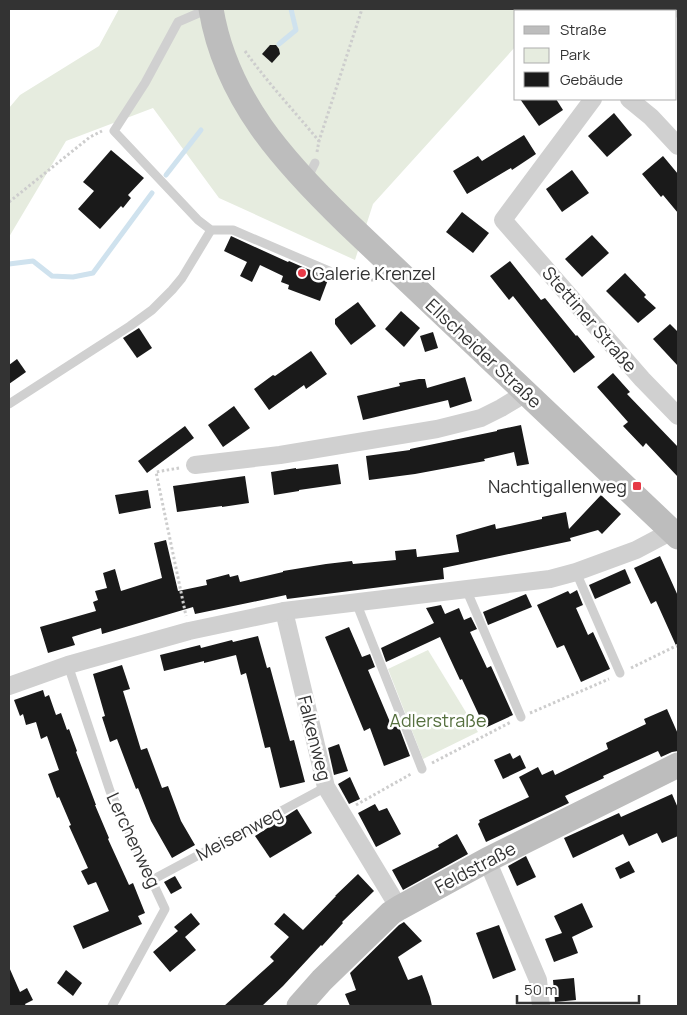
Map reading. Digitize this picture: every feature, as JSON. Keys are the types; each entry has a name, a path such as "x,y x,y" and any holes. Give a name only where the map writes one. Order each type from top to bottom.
{"street":[{"name":"Ellscheider Straße","path":"209,9 230,73 244,102 272,143 310,172 524,391 675,534"},
{"name":"Stettiner Straße","path":"592,100 503,220 642,379 678,416"},
{"path":"630,100 678,146"},
{"path":"195,466 280,455 437,429 481,418 516,399 524,391"},
{"path":"9,686 68,665 189,631 284,611 550,579 576,572 675,534"},
{"name":"Falkenweg","path":"284,611 326,786 399,908"},
{"name":"Feldstraße","path":"299,1006 322,980 391,913 487,860 678,765"},
{"path":"487,860 538,980 541,1006"}],"lane":[{"path":"209,9 178,22 145,84 114,131 198,220 211,230 233,230 329,271"},
{"path":"9,404 152,310 182,278 211,230"},
{"path":"576,572 620,673"},
{"path":"466,589 522,717"},
{"path":"356,602 422,769"},
{"name":"Lerchenweg","path":"68,665 110,792 165,909 112,1006"},
{"name":"Meisenweg","path":"152,880 326,786"}],"path":[{"path":"310,172 362,9"},
{"path":"242,46 282,100 319,142"},
{"path":"9,202 90,137 104,130 114,131"},
{"path":"329,271 342,273 356,271 368,280 382,280"},
{"path":"189,631 156,472 195,466"},
{"path":"342,813 522,717 600,684 678,646"}],"green space":[{"path":"119,9 547,9 514,10 514,48 373,204 355,260 219,198 153,108 66,141 9,237 9,108 20,95 99,46"},
{"name":"Adlerstraße","path":"428,650 478,732 423,759 388,669"}],"building":[{"path":"270,45 276,45 280,54 272,63 262,54"},
{"path":"521,100 557,100 563,110 539,126"},
{"path":"614,113 632,135 607,157 588,136"},
{"path":"524,135 536,154 512,170 511,168 467,194 453,171 478,156 482,161"},
{"path":"111,150 144,178 128,195 131,198 123,208 121,206 100,229 78,209 94,191 83,182"},
{"path":"663,156 678,174 678,213 663,195 661,197 642,174"},
{"path":"572,170 589,193 562,212 546,189"},
{"path":"462,212 489,233 473,253 446,232"},
{"path":"592,235 609,253 582,277 565,259"},
{"path":"231,236 288,262 329,277 320,301 288,289 289,285 281,282 283,276 260,265 252,282 240,276 247,262 224,251"},
{"path":"510,261 541,300 545,298 595,357 574,373 513,296 509,300 490,276"},
{"path":"625,273 646,295 644,297 656,308 638,323 606,291"},
{"path":"358,302 376,326 351,345 335,324 335,319"},
{"path":"401,311 420,328 404,347 385,329"},
{"path":"670,324 678,332 678,366 653,339"},
{"path":"139,328 152,348 137,358 123,338"},
{"path":"433,332 438,348 425,352 420,336"},
{"path":"311,351 327,374 306,389 304,385 269,410 254,389"},
{"path":"17,359 26,372 9,384 9,365"},
{"path":"613,373 630,392 627,394 678,447 678,477 646,443 643,447 623,426 628,422 597,387"},
{"path":"465,377 472,401 450,408 448,400 363,420 357,396 400,386 399,383 419,379 425,379 427,388"},
{"path":"234,406 250,428 223,447 208,425"},
{"path":"521,425 529,464 517,466 514,452 484,459 485,461 415,474 369,480 366,456 410,450"},
{"path":"185,426 194,438 147,473 138,461"},
{"path":"338,464 341,484 274,495 271,472"},
{"path":"245,476 249,503 177,512 173,486"},
{"path":"148,490 151,508 119,514 115,495"},
{"path":"601,495 621,514 602,534 598,530 570,538 571,541 443,568 444,579 287,599 286,595 195,614 193,607 102,634 101,628 72,637 75,645 48,653 40,627 96,611 93,602 98,600 95,591 107,588 103,573 115,569 121,591 162,578 154,543 166,540 178,591 207,585 206,580 229,574 230,577 238,575 240,582 283,571 326,564 352,561 353,564 396,560 395,551 416,549 417,557 459,552 456,535 495,524 496,529 566,512 569,529"},
{"path":"660,556 678,596 678,650 656,601 651,604 634,568"},
{"path":"625,569 631,583 595,599 589,585"},
{"path":"577,590 583,605 576,608 588,635 593,632 610,669 581,682 564,645 557,648 537,605 568,591 570,594"},
{"path":"526,594 532,607 488,625 483,612"},
{"path":"441,605 445,614 459,608 464,620 471,617 477,629 470,632 487,668 491,666 513,715 485,728 440,637 386,662 381,648 434,623 426,608"},
{"path":"349,627 362,657 370,654 375,667 368,670 390,722 396,719 410,756 384,766 370,728 364,731 325,637"},
{"path":"258,636 267,668 270,667 290,741 294,740 305,782 280,788 270,747 265,748 246,673 241,675 236,655 164,671 160,655 200,645 201,648"},
{"path":"122,665 130,689 123,691 141,750 147,748 162,788 168,786 181,821 195,845 172,858 151,821 138,788 136,789 117,739 110,742 102,717 105,716 93,674"},
{"path":"43,690 45,697 49,695 56,715 61,713 67,730 69,729 108,839 129,885 133,883 145,913 138,916 142,924 83,949 73,926 109,911 96,882 88,885 81,871 88,868 48,774 59,770 47,736 41,739 36,722 26,725 23,714 20,716 14,700"},
{"path":"667,709 678,734 678,751 661,757 658,751 603,776 604,778 565,796 569,803 486,842 478,824 479,820 529,797 519,777 538,767 542,775 553,770 555,775 608,749 606,743 646,724 644,719"},
{"path":"339,744 348,771 334,775 328,748"},
{"path":"510,753 513,759 520,755 526,768 503,779 494,760"},
{"path":"350,777 360,799 349,804 338,784"},
{"path":"672,794 678,808 678,836 662,843 657,833 629,846 623,834 573,858 564,838 619,813 621,817"},
{"path":"375,804 379,811 387,808 401,834 376,847 358,813"},
{"path":"297,809 312,833 270,858 255,836"},
{"path":"457,834 468,854 403,890 392,870 439,847 438,845"},
{"path":"526,856 536,877 517,886 508,866"},
{"path":"629,861 635,872 620,879 615,868"},
{"path":"358,874 374,891 342,922 322,946 283,986 262,1006 224,1006 274,961 270,957 289,937 274,924 284,913 303,930"},
{"path":"175,876 182,888 171,894 164,882"},
{"path":"582,903 593,927 572,937 578,953 554,962 545,939 562,933 554,916"},
{"path":"191,913 200,924 185,937 196,950 170,972 153,952 178,931 174,927"},
{"path":"404,922 422,941 398,957 408,980 422,975 432,1006 350,1006 345,994 356,990 350,973"},
{"path":"499,925 516,970 493,979 476,933"},
{"path":"9,967 20,992 27,988 33,1000 25,1004 26,1006 9,1006"},
{"path":"66,970 82,983 73,996 57,983"},
{"path":"574,978 576,1000 555,1002 553,980"}],"waterway":[{"path":"279,44 296,30 291,9"},
{"path":"166,175 201,130"},
{"path":"9,264 33,261 52,276 73,277 93,273 152,193"}],"place":[{"name":"Galerie Krenzel","path":"302,273"},
{"name":"Nachtigallenweg","path":"637,486"}]}
